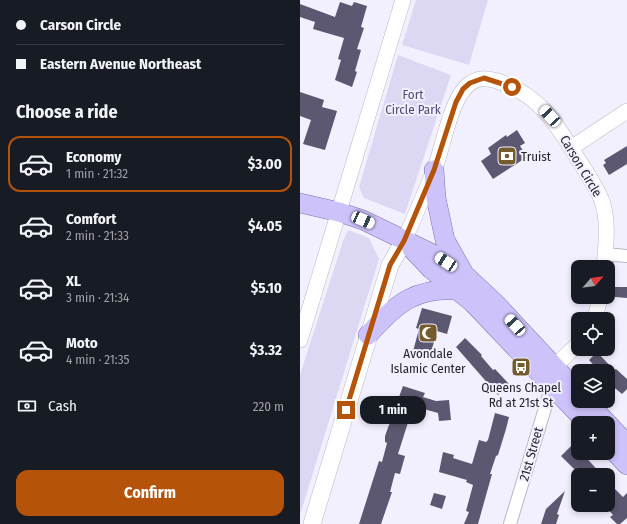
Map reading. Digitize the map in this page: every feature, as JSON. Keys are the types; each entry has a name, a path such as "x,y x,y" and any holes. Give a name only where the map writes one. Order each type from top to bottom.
{"main road":[{"path":"434,170 436,198 445,240 462,282"},
{"path":"300,203 339,212 369,222 436,256 462,282 496,304 553,376 582,416"},
{"path":"312,524 390,265 404,241"},
{"path":"368,335 390,310 425,291 440,289 462,282"},
{"path":"553,376 571,388"},
{"path":"592,408 600,416"},
{"path":"615,432 627,444"},
{"path":"615,452 627,465"}],"street":[{"path":"300,340 403,0"},
{"name":"Carson Circle","path":"404,241 434,170 456,102 463,89 470,83 484,78 523,91 537,102 550,116 571,148 602,201 607,227 604,260"},
{"path":"571,148 627,111"},
{"path":"609,260 627,256"},
{"path":"553,376 571,353"},
{"name":"21st Street","path":"510,524 553,376"}],"green space":[{"name":"Fort Circle Park","path":"416,0 488,0 469,65 402,45"},
{"name":"Fort Circle Park","path":"398,55 451,75 405,214 364,198 359,187"},
{"path":"348,230 369,238 379,259 300,515 300,375 343,241"}],"building":[{"path":"340,2 352,6 354,2 367,6 361,27 364,28 357,49 361,50 355,71 357,72 352,87 335,80 341,60 338,59 344,38 313,29 315,22 300,17 300,4 335,17"},
{"path":"300,92 324,100 322,107 337,111 325,150 303,144 311,120 300,116"},
{"name":"Truist","path":"517,130 525,143 520,146 527,157 493,179 481,161 491,154 488,148 506,135 507,137"},
{"path":"627,146 627,164 609,175 603,165 606,163 604,160"},
{"path":"615,287 627,287 627,298 615,297"},
{"name":"Avondale Islamic Center","path":"422,308 452,316 447,334 437,331 429,360 412,355 419,329 416,328"},
{"path":"465,338 482,355 481,356 493,370 495,369 509,384 498,395 456,347"},
{"path":"593,356 601,356 608,364 593,364 589,360"},
{"path":"616,369 627,379 627,389 622,394 615,388"},
{"path":"403,386 425,393 423,397 436,401 449,400 451,420 439,421 438,413 420,408 418,415 411,413 398,454 405,456 400,474 395,473 390,492 392,492 381,524 359,524 379,461 382,462 387,443 385,442 385,436"},
{"path":"495,413 509,417 506,429 490,474 492,474 478,524 464,524 469,512 466,511 473,485 466,482 467,480 439,472 443,452 454,455 453,458 472,464 479,440 486,442 488,440"},
{"path":"571,446 571,460 588,460 596,468 573,468 561,456"},
{"path":"615,489 623,497 627,493 627,518 620,524 617,524 610,517 613,515 610,512 615,512"},
{"path":"565,491 557,514 559,515 556,524 541,524 546,509"},
{"path":"434,493 446,496 442,509 430,505"}],"place":[{"name":"Truist","path":"507,156"},
{"name":"Avondale Islamic Center","path":"428,333"},
{"name":"Queens Chapel Rd at 21st St","path":"521,367"}],"route":[{"path":"346,410 390,265 404,241 434,170 456,102 463,89 470,83 484,78 512,87"}]}
